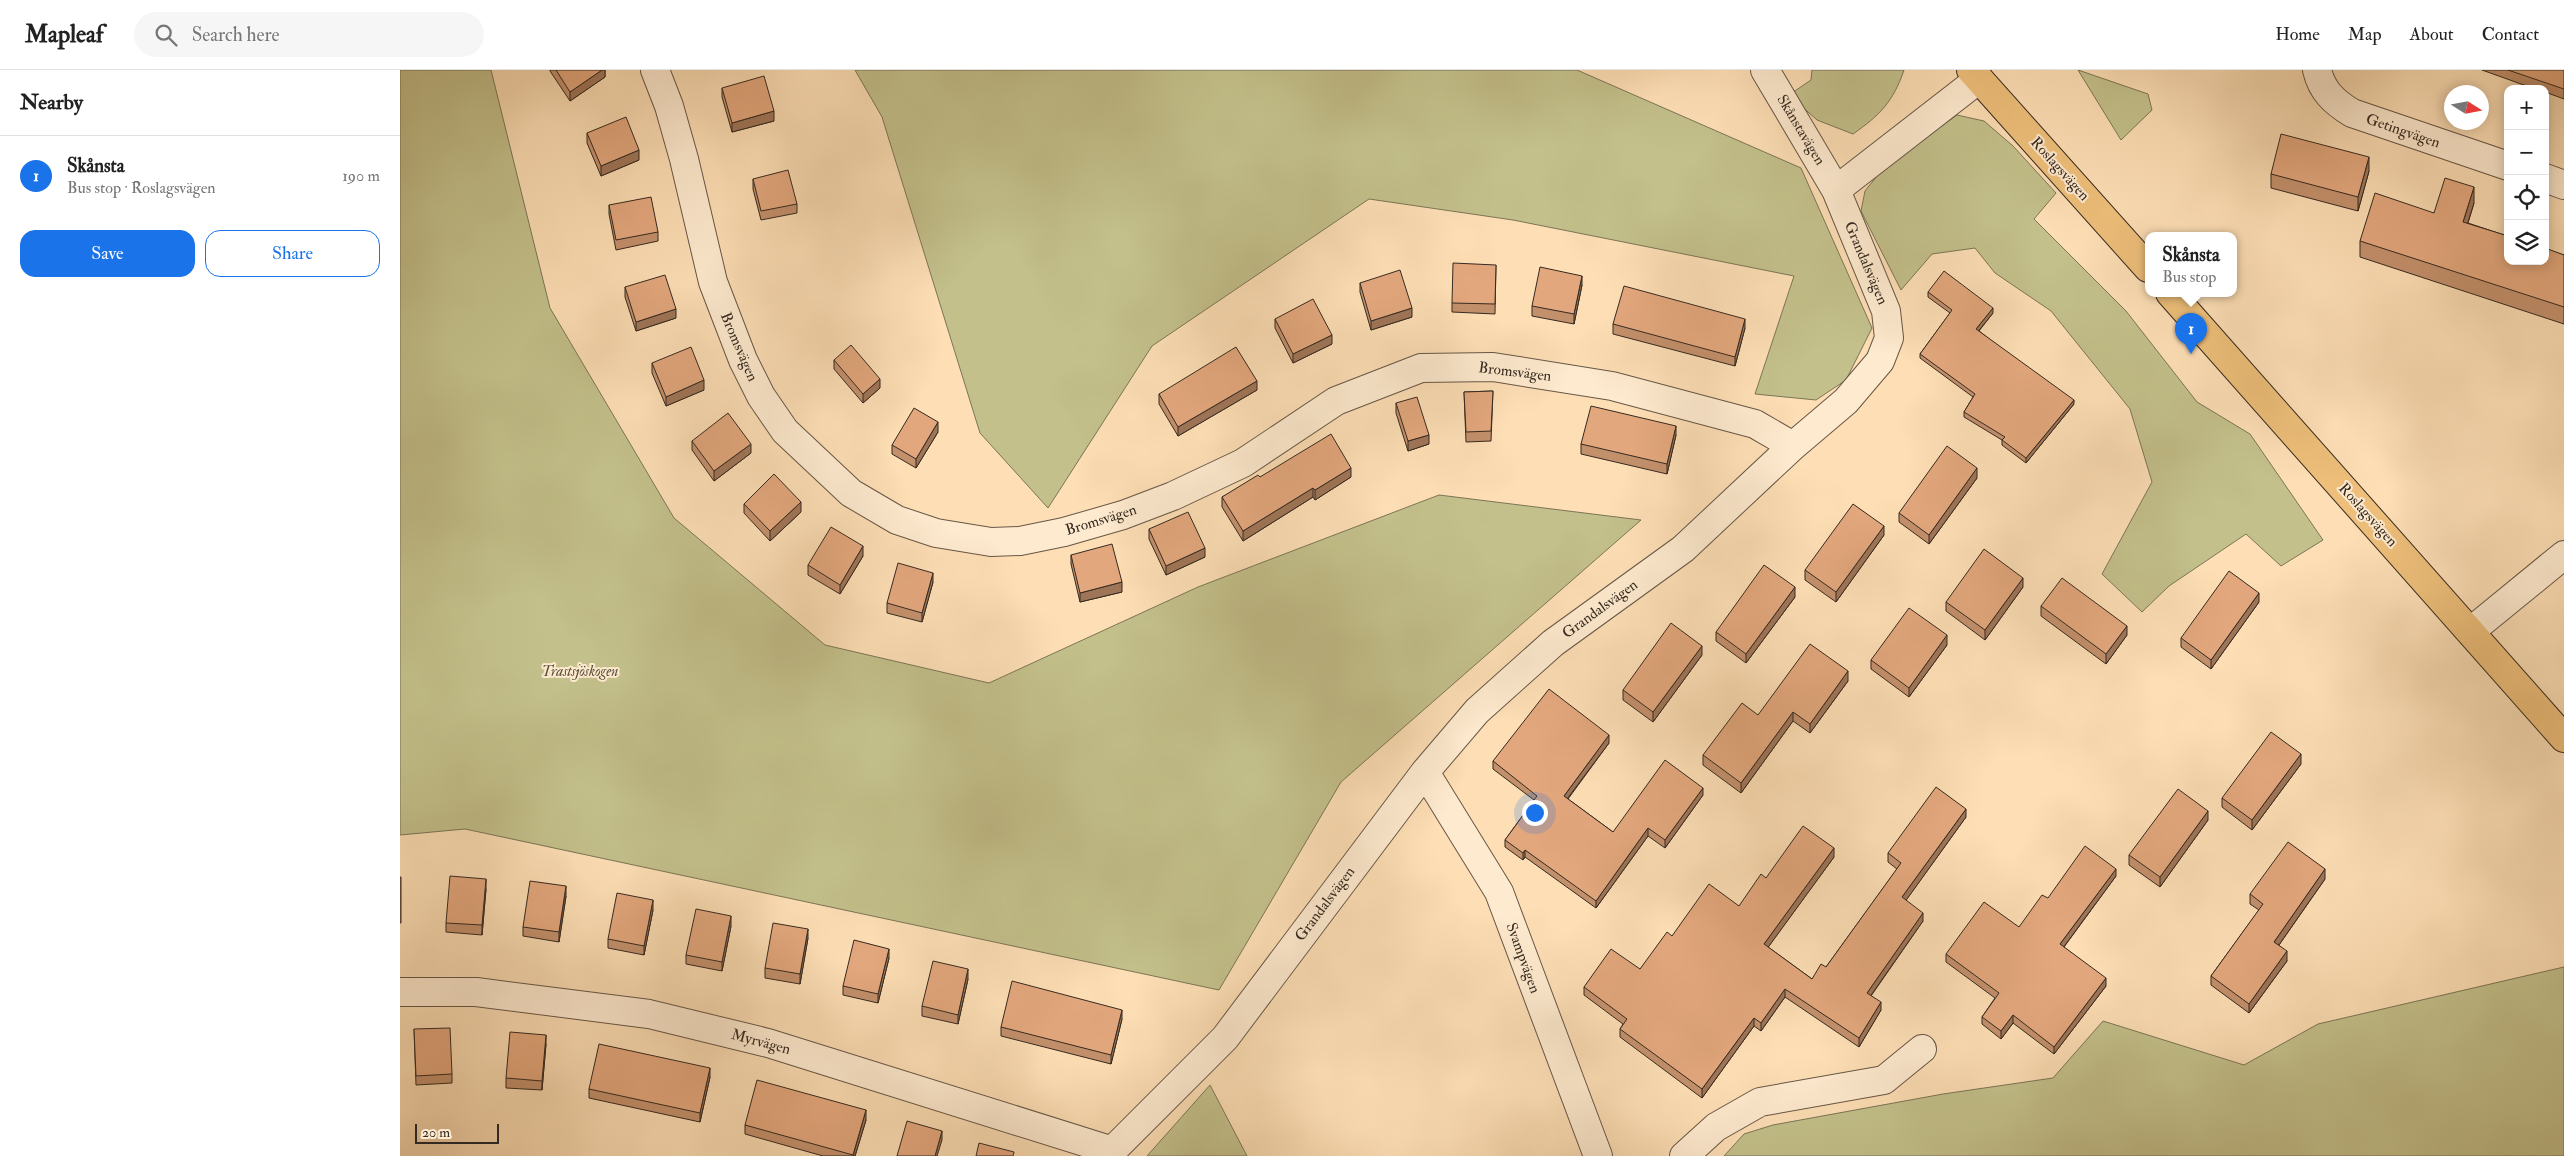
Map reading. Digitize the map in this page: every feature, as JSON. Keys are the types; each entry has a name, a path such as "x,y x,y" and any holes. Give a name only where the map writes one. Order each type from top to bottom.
{"main road":[{"name":"Roslagsvägen","path":"1975,75 2145,265"},
{"name":"Roslagsvägen","path":"2174,297 2564,738"}],"street":[{"name":"Bromsvägen","path":"655,70 669,106 684,159 713,282 742,360 761,396 784,432 851,493 897,520 963,539 991,542 1020,541 1064,532 1123,515 1173,496 1242,463 1336,401 1421,368 1493,367 1612,386 1755,424 1793,446"},
{"name":"Skånstavägen","path":"1765,70 1836,190"},
{"name":"Getingvägen","path":"2318,70 2325,90 2338,104 2352,113 2504,165"},
{"path":"1836,190 1975,75"},
{"path":"2549,179 2564,185"},
{"name":"Grandalsvägen","path":"1109,1153 1225,1038 1425,772 1477,711 1553,643 1683,549 1793,446 1846,401 1880,361 1889,338 1886,311 1836,190"},
{"path":"2471,631 2564,555"},
{"name":"Svampvägen","path":"1425,772 1499,892 1598,1156"},
{"name":"Myrvägen","path":"400,992 476,992 648,1014 768,1043 1109,1153"},
{"path":"1684,1156 1716,1126 1760,1102 1884,1080 1922,1049"}],"green space":[{"name":"Trastsjöskogen","path":"400,70 491,70 550,308 674,518 825,645 989,683 1198,587 1439,495 1641,520 1341,782 1219,990 465,829 400,835"},
{"path":"855,70 1577,70 1801,168 1872,328 1846,380 1816,400 1755,394 1794,276 1513,220 1369,199 1152,346 1048,508 980,433 882,117"},
{"path":"1812,70 1904,70 1895,91 1885,107 1853,134 1817,120 1789,95 1811,80"},
{"path":"2078,70 2148,94 2152,110 2121,140"},
{"path":"1957,115 1984,121 2013,146 2056,193 2034,219 2126,311 2197,402 2250,434 2323,540 2281,566 2246,534 2169,586 2142,612 2102,574 2152,482 2130,409 2051,311 1995,273 1975,248 1932,254 1901,290 1861,211 1865,191 1884,167"},
{"path":"2564,967 2564,1156 1724,1156 1744,1134 1773,1125 1943,1094 2053,1078 2103,1021 2244,1065 2318,1024"},
{"path":"1210,1085 1247,1156 1147,1156"}],"building":[{"path":"556,70 602,70 570,92"},
{"path":"2508,70 2564,70 2564,89"},
{"path":"764,76 774,111 732,123 722,88"},
{"path":"626,117 639,150 601,166 587,133"},
{"path":"2281,134 2369,157 2358,197 2271,174"},
{"path":"788,170 797,204 761,211 753,179"},
{"path":"2445,178 2474,187 2463,222 2504,235 2504,265 2549,265 2549,249 2564,255 2564,307 2360,241 2375,193 2434,213"},
{"path":"651,197 658,232 616,240 609,205"},
{"path":"1453,263 1496,265 1495,304 1452,303"},
{"path":"1540,267 1582,276 1574,314 1532,306"},
{"path":"1400,270 1412,308 1371,321 1360,283"},
{"path":"1944,271 1993,308 1976,329 2074,400 2026,458 2002,440 2005,437 1964,412 1975,394 1920,354 1952,310 1928,292"},
{"path":"665,275 676,309 636,322 625,287"},
{"path":"1624,286 1745,319 1735,357 1613,324"},
{"path":"1313,299 1332,335 1293,354 1275,319"},
{"path":"851,345 880,379 863,394 834,360"},
{"path":"691,347 704,380 666,397 652,363"},
{"path":"1236,347 1257,381 1178,427 1159,394"},
{"path":"1493,391 1491,431 1466,432 1464,392"},
{"path":"1417,397 1429,435 1408,441 1396,403"},
{"path":"1591,406 1676,426 1667,464 1581,444"},
{"path":"914,408 938,422 916,459 892,445"},
{"path":"728,413 751,444 714,471 692,441"},
{"path":"1331,434 1351,468 1315,490 1313,488 1243,531 1222,497 1258,475 1260,477"},
{"path":"1947,446 1977,468 1929,535 1899,513"},
{"path":"774,474 801,502 770,531 744,504"},
{"path":"1853,504 1884,526 1836,592 1805,570"},
{"path":"1188,512 1205,548 1166,566 1149,529"},
{"path":"831,527 863,546 840,585 808,565"},
{"path":"1112,544 1122,582 1080,593 1071,555"},
{"path":"1984,549 2023,578 1985,630 1946,602"},
{"path":"898,563 933,573 922,613 887,603"},
{"path":"1764,565 1795,587 1746,654 1716,632"},
{"path":"2229,571 2259,593 2211,660 2181,638"},
{"path":"2062,578 2127,626 2106,654 2041,606"},
{"path":"1909,608 1947,635 1909,688 1871,660"},
{"path":"1671,623 1702,646 1653,712 1623,690"},
{"path":"1810,644 1848,671 1810,724 1793,712 1741,783 1703,755 1742,703 1758,715"},
{"path":"1549,689 1609,735 1564,796 1613,832 1665,760 1703,788 1665,840 1648,828 1596,901 1525,850 1523,853 1505,840 1537,796 1493,761"},
{"path":"2271,732 2301,754 2252,820 2222,798"},
{"path":"1936,787 1966,809 1902,897 1923,913 1867,993 1881,1002 1859,1038 1785,989 1761,1023 1754,1018 1702,1089 1620,1029 1627,1019 1584,987 1611,949 1640,969 1667,932 1672,936 1709,884 1739,906 1761,874 1766,878 1803,826 1834,848 1764,944 1812,979 1821,964 1826,967 1901,863 1888,853"},
{"path":"2178,789 2208,811 2160,877 2129,855"},
{"path":"2288,842 2325,869 2274,942 2287,951 2249,1004 2211,976 2263,904 2250,894"},
{"path":"2085,846 2116,869 2060,944 2106,978 2054,1047 2013,1015 2001,1031 1982,1017 1999,993 1946,954 1984,902 2019,927 2042,895 2048,898"},
{"path":"450,876 486,879 482,925 446,923"},
{"path":"401,877 401,923 400,923"},
{"path":"530,881 566,886 559,932 523,927"},
{"path":"617,893 653,900 644,946 608,939"},
{"path":"696,909 731,916 722,962 686,955"},
{"path":"773,923 808,929 800,974 765,968"},
{"path":"854,940 889,949 878,994 843,986"},
{"path":"933,961 968,969 958,1015 922,1006"},
{"path":"1012,981 1122,1010 1111,1055 1001,1027"},
{"path":"450,1028 452,1074 416,1076 414,1029"},
{"path":"510,1032 546,1035 542,1081 506,1078"},
{"path":"599,1044 710,1068 700,1113 589,1089"},
{"path":"757,1080 866,1110 853,1155 745,1125"},
{"path":"907,1121 942,1131 935,1156 897,1156"},
{"path":"979,1143 1014,1152 1013,1156 976,1156"}],"place":[{"name":"Skånsta","path":"2191,354"}]}
